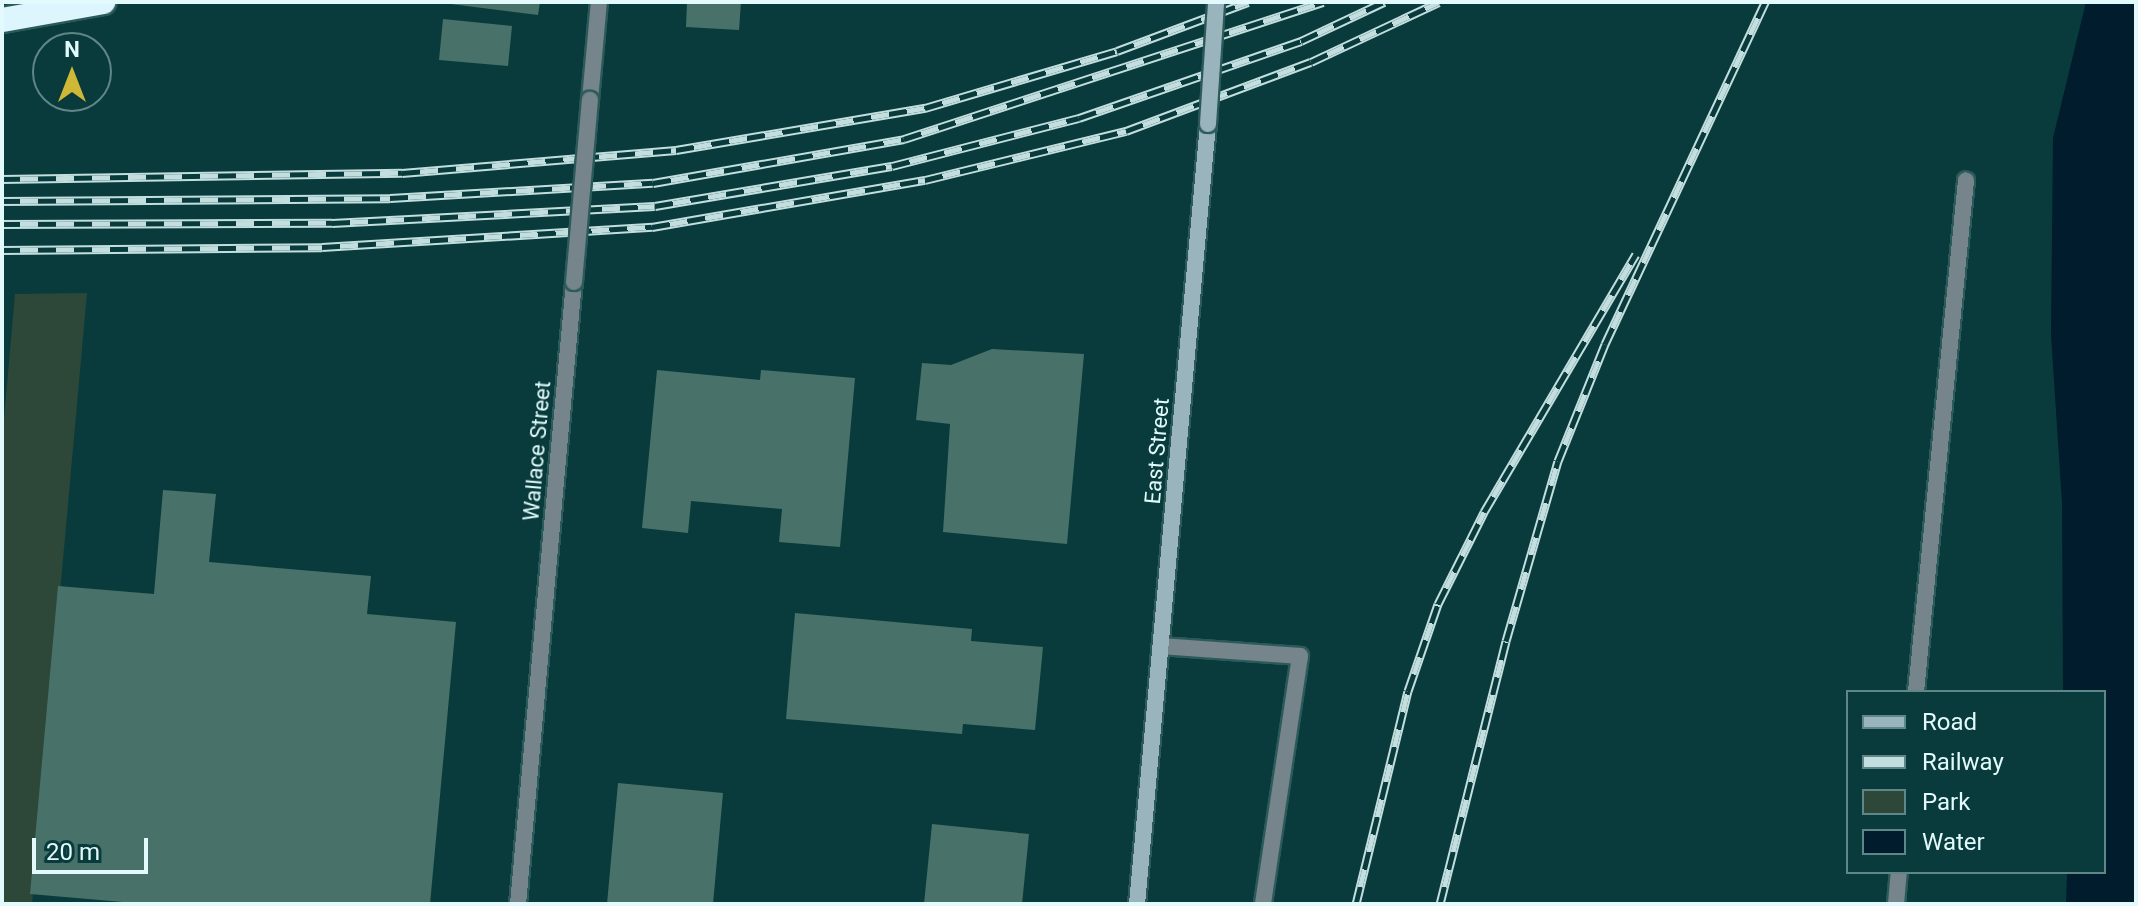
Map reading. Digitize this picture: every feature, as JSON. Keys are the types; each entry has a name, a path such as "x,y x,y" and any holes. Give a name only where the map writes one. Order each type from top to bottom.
{"highway":[{"path":"2,20 103,2"}],"main road":[{"name":"East Street","path":"1137,904 1208,124 1216,2"}],"street":[{"name":"Wallace Street","path":"518,904 599,2"},
{"path":"1916,690 1966,180"},
{"path":"1161,646 1300,656 1263,904"},
{"path":"1896,904 1899,874"}],"green space":[{"path":"87,293 32,904 2,904 2,441 15,294"}],"water":[{"path":"2086,2 2136,2 2136,904 2066,904 2067,874 2106,874 2106,690 2063,690 2062,503 2051,335 2053,138"}],"building":[{"path":"435,2 540,2 538,15"},
{"path":"687,2 741,2 739,30 686,27"},
{"path":"443,19 512,26 508,66 439,60"},
{"path":"992,349 1084,354 1067,544 943,532 950,424 916,420 922,363 951,365"},
{"path":"657,370 760,380 761,370 855,378 840,547 779,542 782,509 691,501 688,533 642,528"},
{"path":"163,490 216,494 209,562 371,576 367,614 456,622 430,904 146,904 30,894 58,586 154,594"},
{"path":"795,613 972,629 971,641 1043,647 1035,730 963,724 962,734 786,719"},
{"path":"618,783 723,793 713,904 607,904"},
{"path":"932,824 1029,834 1022,904 924,904"}],"railway":[{"path":"2,179 402,173 676,150 925,108 1117,51 1248,2"},
{"path":"2,201 390,198 653,183 904,139 1323,2"},
{"path":"2,224 332,223 655,206 892,166 1079,118 1301,41 1384,2"},
{"path":"2,250 322,247 652,227 925,180 1126,131 1311,62 1439,2"},
{"path":"1440,904 1506,641 1558,461 1605,344 1765,2"},
{"path":"1356,904 1408,691 1438,604 1484,512 1636,254"}]}
